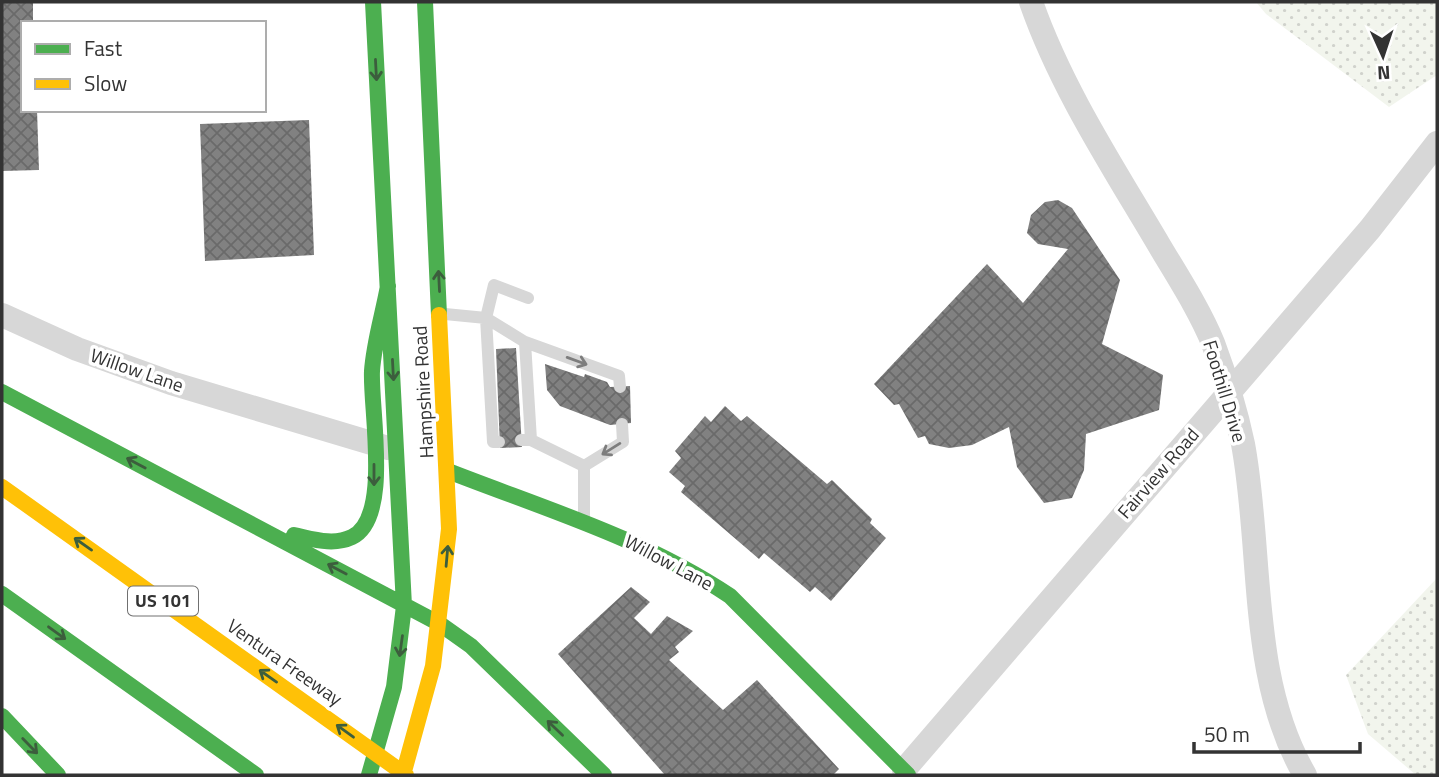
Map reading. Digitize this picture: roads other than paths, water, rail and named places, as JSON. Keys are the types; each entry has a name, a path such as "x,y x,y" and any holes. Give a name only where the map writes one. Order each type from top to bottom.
{"main road":[{"name":"Hampshire Road","path":"369,775 394,687 404,606 386,448 388,286 373,2"},
{"path":"409,2 413,84 434,165"},
{"name":"Hampshire Road","path":"404,775 433,666 449,529 425,2"},
{"path":"385,230 400,252"},
{"path":"263,530 293,535 321,545 341,544 359,536 372,512 386,448 372,375 388,286"},
{"path":"2,392 440,624 471,646 604,775"},
{"path":"429,450 434,460 448,471"},
{"name":"Willow Lane","path":"448,471 648,546 700,574 730,596 906,773"},
{"name":"Ventura Freeway","path":"2,487 404,775"},
{"path":"2,594 257,775"},
{"path":"2,716 58,775"}],"street":[{"name":"Foothill Drive","path":"1031,2 1089,127 1188,294 1212,342 1243,445 1261,621 1276,698 1293,755 1305,775"},
{"name":"Fairview Road","path":"906,773 1228,391 1370,229 1437,143"},
{"name":"Willow Lane","path":"2,315 77,349 172,383 386,448"}],"lane":[{"path":"499,442 494,442 493,373 486,318 494,285 528,298"},
{"path":"441,313 486,318 525,342 620,376 620,387"},
{"path":"525,342 522,372 526,440 584,466"},
{"path":"584,466 623,442 622,424"},
{"path":"584,466 584,521"}]}
